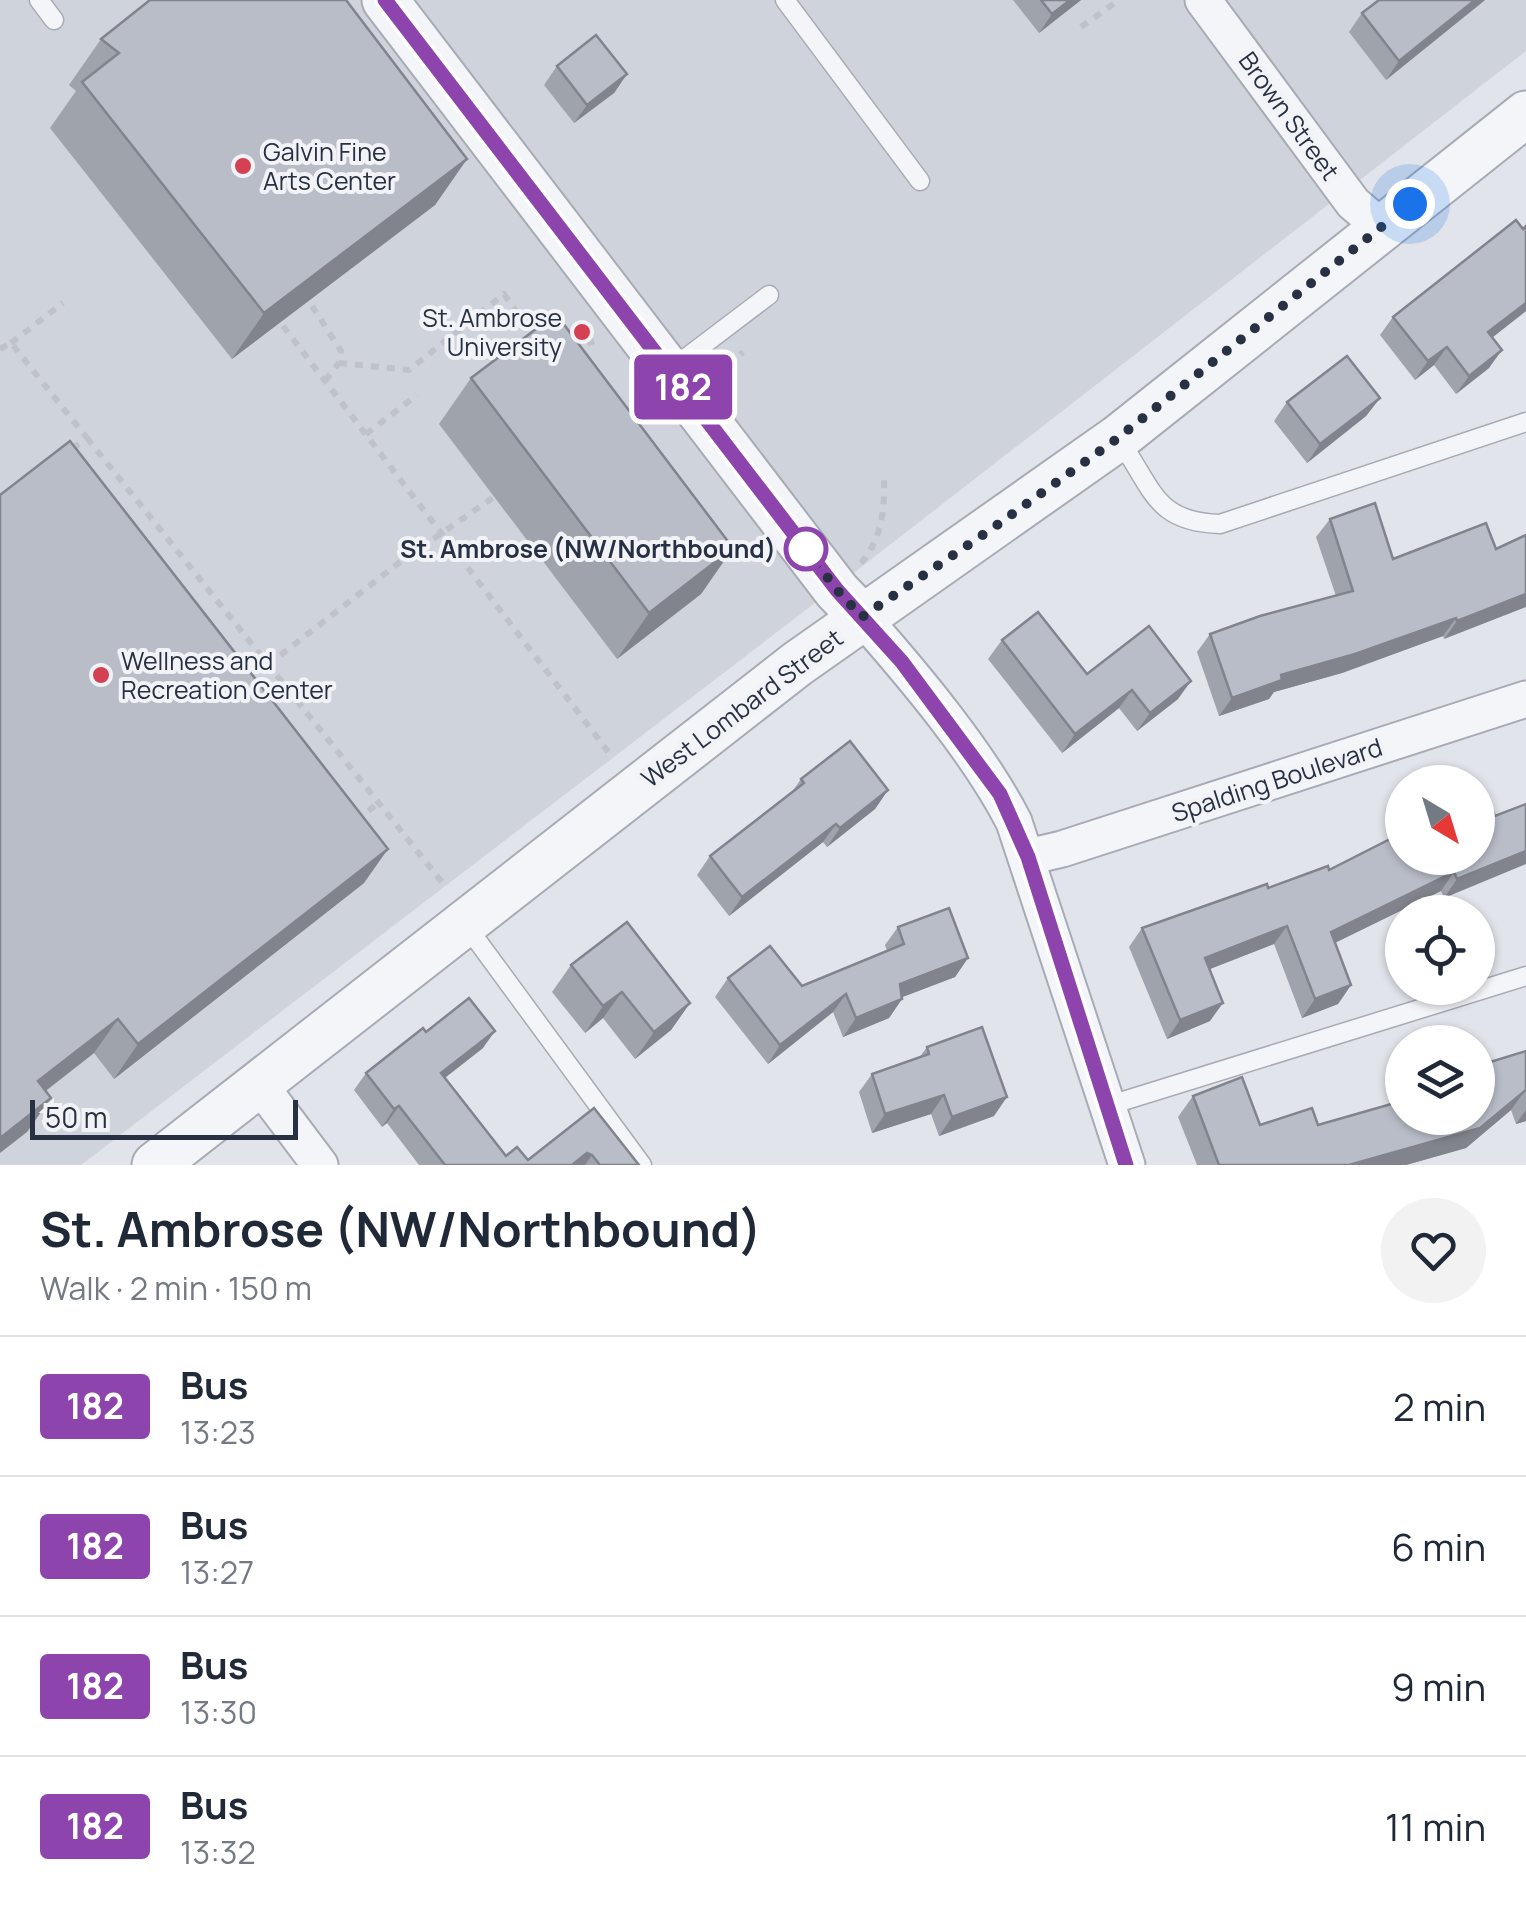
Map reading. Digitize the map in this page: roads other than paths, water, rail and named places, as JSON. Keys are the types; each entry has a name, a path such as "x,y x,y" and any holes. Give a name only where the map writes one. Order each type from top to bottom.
{"street":[{"path":"385,0 689,376 837,590 902,662 1000,794 1028,857 1126,1165"},
{"name":"Brown Street","path":"1204,0 1352,202 1381,227"},
{"name":"West Lombard Street","path":"155,1165 259,1084 454,905 1118,438 1526,114"},
{"name":"Spalding Boulevard","path":"1028,857 1526,699"},
{"path":"259,1084 320,1165"}],"lane":[{"path":"38,0 54,20"},
{"path":"785,0 920,181"},
{"path":"689,376 769,295"},
{"path":"1118,438 1168,513 1196,524 1220,524 1526,422"},
{"path":"454,905 642,1165"},
{"path":"1107,1106 1526,976"}],"place":[{"name":"Galvin Fine Arts Center","path":"243,166"},
{"name":"St. Ambrose University","path":"582,332"},
{"name":"St. Ambrose (NW/Northbound)","path":"806,549"},
{"name":"Wellness and Recreation Center","path":"101,675"}]}
